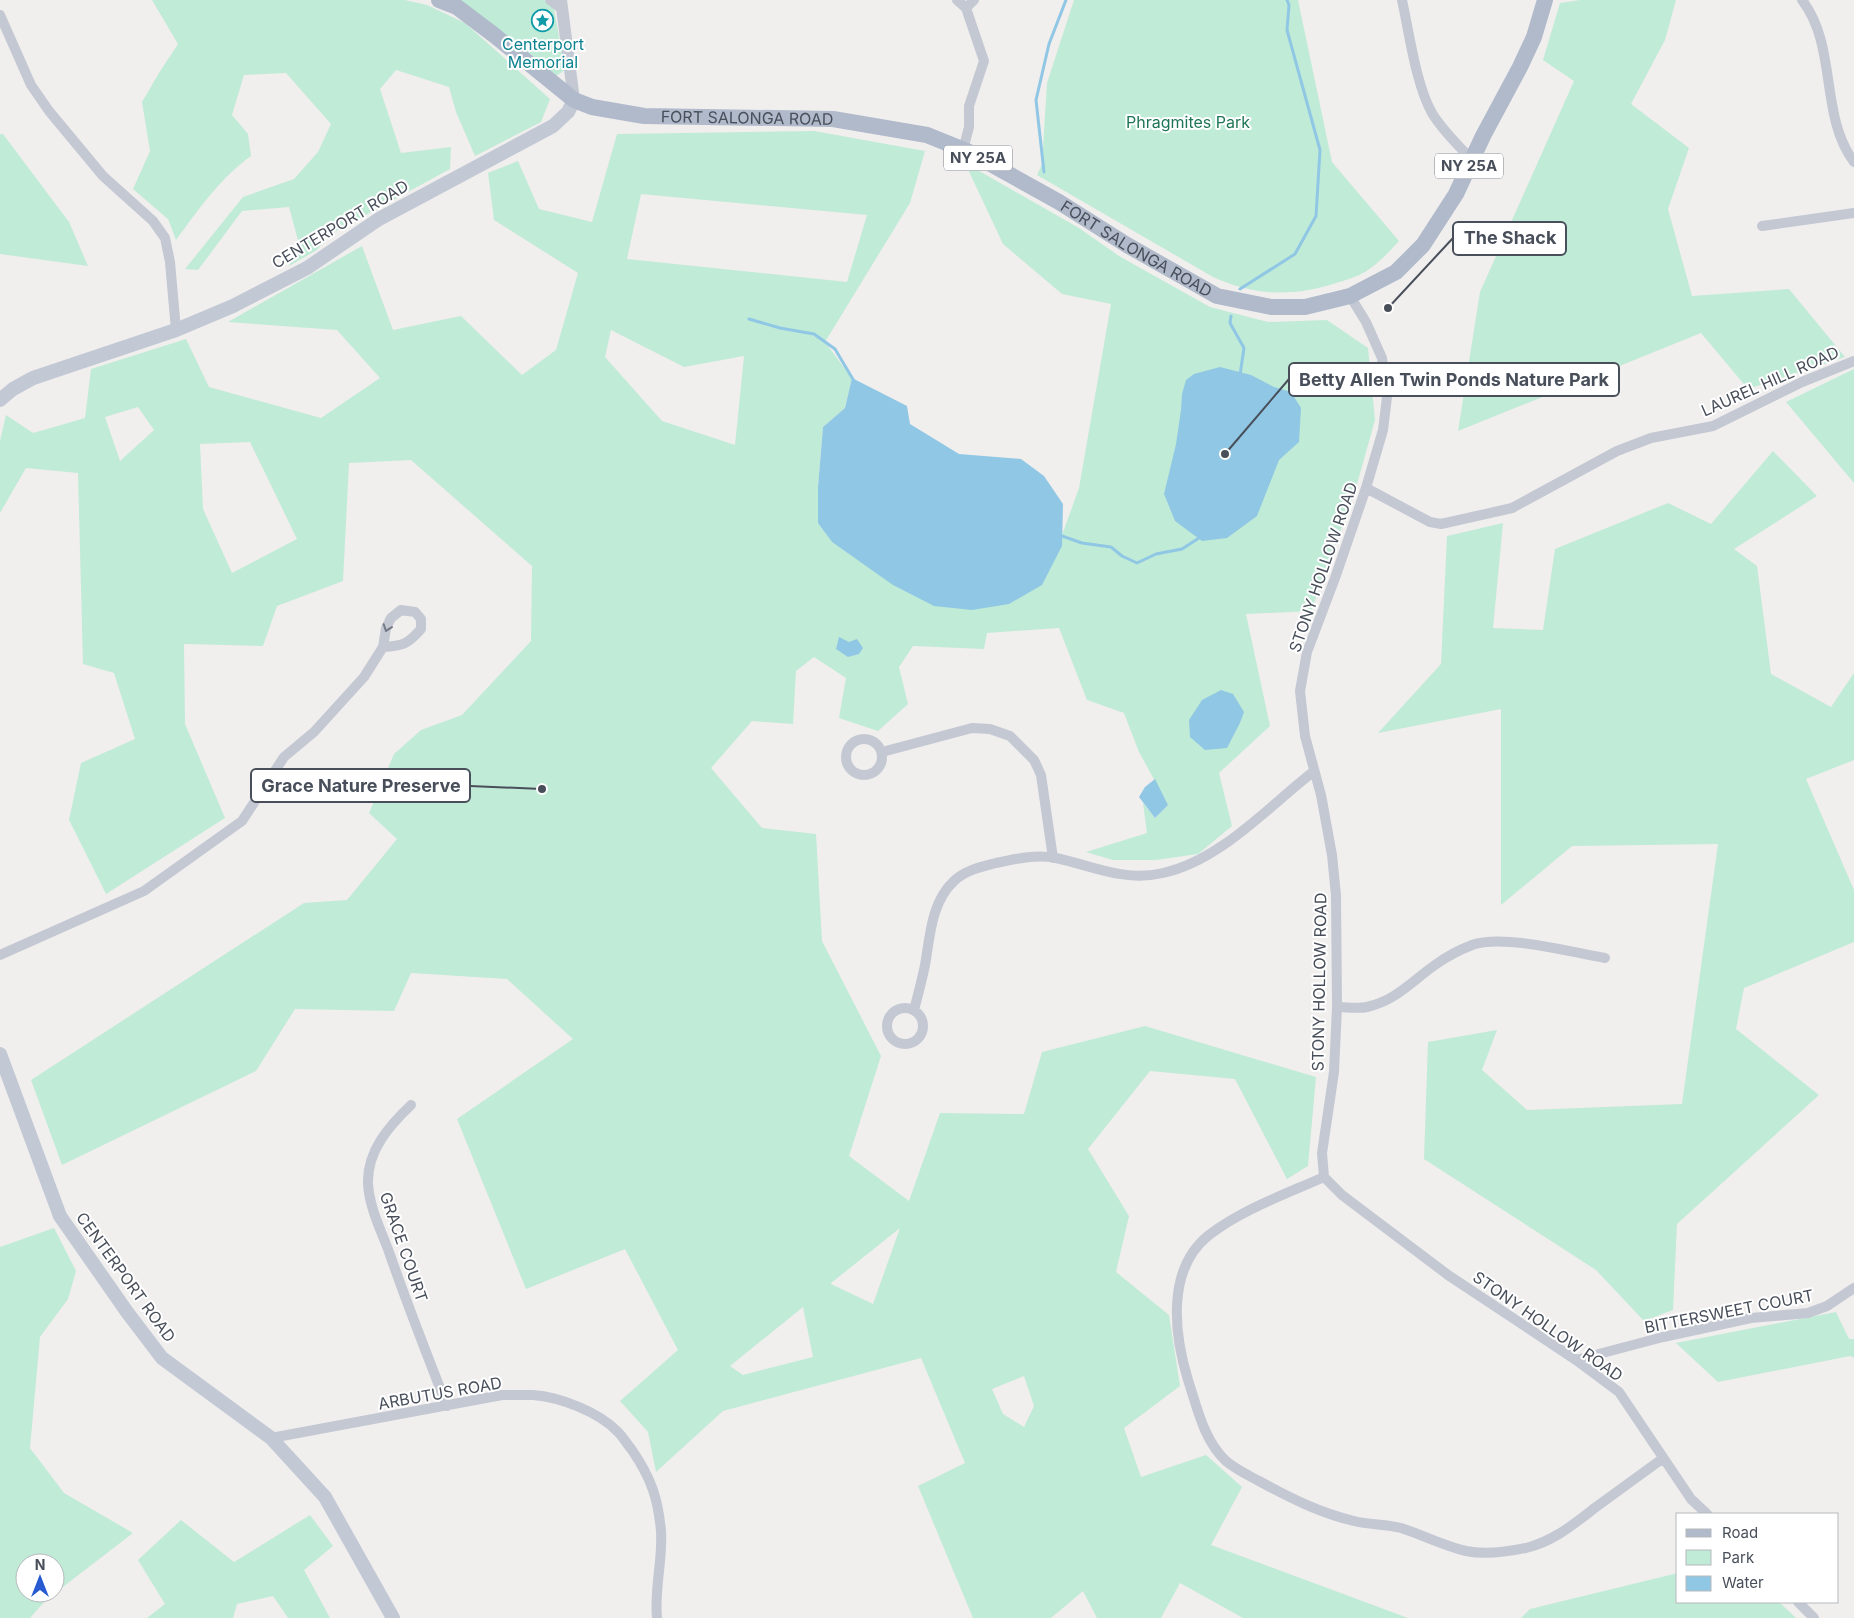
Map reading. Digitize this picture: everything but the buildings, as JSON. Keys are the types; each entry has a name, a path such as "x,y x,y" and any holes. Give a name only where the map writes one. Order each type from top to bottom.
{"main road":[{"name":"NY 25A","path":"439,0 457,7 494,34 574,100"},
{"name":"FORT SALONGA ROAD","path":"574,100 592,107 644,116 833,119 926,135 963,150 1059,202 1134,249 1217,296 1271,307 1305,308 1350,296 1396,272 1424,245 1456,194 1534,37 1545,0"},
{"name":"CENTERPORT ROAD","path":"0,400 13,389 32,378 176,330 233,306 307,268 379,219 553,126 568,112 574,100"},
{"name":"CENTERPORT ROAD","path":"0,1054 60,1216 127,1312 162,1358 271,1438 325,1497 393,1618"}],"street":[{"path":"550,0 561,4 574,100"},
{"path":"957,0 966,8 984,61 969,106 969,128 963,150"},
{"path":"966,8 974,0"},
{"path":"1402,0 1422,88 1432,113 1447,133 1472,160"},
{"path":"1802,0 1808,8 1818,30 1828,73 1837,129 1854,162"},
{"path":"0,15 31,85 49,111 103,176 153,221 165,238 170,262 176,330"},
{"path":"1762,226 1854,213"},
{"name":"STONY HOLLOW ROAD","path":"1350,296 1366,322 1382,358 1386,397 1383,430 1336,578 1307,652 1300,691 1301,710 1326,826 1336,895 1334,1072 1322,1153 1324,1177 1342,1195 1448,1275 1576,1360 1619,1392 1662,1459 1691,1499 1706,1513"},
{"name":"LAUREL HILL ROAD","path":"1366,488 1430,522 1441,524 1512,508 1617,451 1651,438 1713,426 1802,382 1854,361"},
{"path":"0,955 144,891 242,821 284,757 314,732 364,677 383,647"},
{"path":"882,752 972,728 990,729 1010,736 1034,760 1040,775 1053,858"},
{"path":"914,1010 935,913 943,894 954,881 971,870 1004,861 1053,858 1118,875 1139,876 1171,871 1185,866 1217,848 1313,772"},
{"path":"1336,1007 1366,1007 1392,998 1414,983 1434,965 1474,944 1512,942 1605,958"},
{"name":"GRACE COURT","path":"411,1105 390,1125 380,1141 372,1158 368,1182 372,1205 409,1309 447,1406"},
{"path":"1324,1177 1257,1207 1230,1221 1208,1236 1187,1263 1181,1278 1176,1318 1185,1371 1205,1429 1215,1448 1226,1461 1284,1495 1326,1514 1357,1522 1399,1528 1466,1550 1505,1552 1555,1538 1662,1459"},
{"name":"BITTERSWEET COURT","path":"1576,1360 1663,1337 1751,1318 1808,1313 1827,1306 1854,1288"},
{"name":"ARBUTUS ROAD","path":"271,1438 502,1395 534,1395 570,1403 597,1415 618,1432 640,1462 656,1495 661,1533 656,1602 657,1618"},
{"path":"1799,1603 1814,1618"}],"green space":[{"path":"152,0 405,0 427,5 465,23 550,99 541,122 475,156 456,112 449,87 396,70 380,89 401,153 451,147 450,169 329,235 317,250 289,266 299,244 289,207 242,211 198,270 185,269 243,197 294,179 318,152 331,124 286,73 244,75 232,115 248,134 251,156 220,184 176,240 168,219 133,189 150,151 142,102 178,44"},
{"path":"449,0 544,0 554,9 565,70 553,78"},
{"name":"Phragmites Park","path":"1074,0 1298,0 1332,162 1399,241 1387,254 1365,272 1351,278 1305,291 1259,291 1213,277 1037,175 1042,164 1047,83"},
{"path":"1580,0 1676,0 1665,40 1631,104 1689,148 1668,209 1692,296 1789,289 1845,357 1748,389 1701,333 1458,431 1480,292 1574,81 1543,60 1560,3"},
{"path":"814,131 925,151 910,203 825,342 852,378 845,408 823,427 818,487 818,522 832,542 858,560 1062,546 1062,535 1079,488 1111,304 1062,294 1003,244 965,163 1079,228 1119,256 1210,307 1268,322 1327,320 1368,348 1375,420 1355,491 1311,611 1246,614 1270,726 1219,773 1232,826 1198,854 1156,860 1113,860 1086,852 1147,833 1143,803 1155,818 1168,805 1139,752 1124,713 1087,700 1059,628 987,633 984,649 913,646 899,667 908,704 878,731 839,718 846,678 814,657 796,671 793,724 752,721 711,768 762,828 816,834 822,941 881,1056 849,1156 909,1201 940,1113 1024,1114 1042,1052 1145,1026 1316,1077 1308,1166 1287,1179 1235,1079 1150,1071 1088,1149 1129,1216 1116,1272 1169,1315 1180,1386 1124,1428 1141,1477 1206,1455 1242,1487 1211,1545 1408,1618 1243,1618 1180,1583 1161,1618 1097,1618 1083,1591 1051,1618 973,1618 918,1486 965,1463 921,1358 723,1411 656,1472 648,1432 620,1401 678,1350 625,1249 526,1289 457,1119 573,1039 507,979 411,973 394,1011 295,1009 256,1071 62,1165 31,1080 304,903 347,900 397,839 369,813 394,754 421,730 462,715 531,641 532,566 411,460 349,463 343,581 277,606 263,646 184,644 185,724 225,818 106,894 69,820 81,763 135,739 114,673 83,664 78,473 26,468 0,513 0,441 6,415 33,433 85,418 91,369 186,339 209,387 321,418 380,378 337,330 228,322 362,246 393,330 461,316 522,375 556,350 578,273 494,220 488,173 518,161 539,209 592,222 617,134","holes":["641,194 867,215 847,282 627,259","611,330 684,367 744,356 735,445 662,421 605,357","138,407 154,430 120,461 105,417","250,442 297,539 232,573 203,509 200,444","900,1228 873,1304 831,1283","803,1307 813,1357 743,1375 730,1366","1024,1376 1034,1406 1024,1427 1003,1414 992,1389"]},
{"path":"0,134 3,134 69,222 88,266 0,254"},
{"path":"1854,369 1854,483 1786,402"},
{"path":"1773,451 1817,496 1734,549 1757,566 1771,674 1831,707 1854,673 1854,760 1806,779 1854,890 1854,942 1744,988 1736,1029 1819,1095 1677,1224 1673,1310 1644,1321 1596,1270 1424,1159 1428,1042 1497,1030 1482,1070 1527,1110 1682,1104 1718,844 1572,846 1501,905 1501,709 1378,733 1441,664 1447,536 1503,523 1493,628 1543,630 1555,549 1668,503 1711,524"},
{"path":"54,1228 76,1271 68,1299 40,1337 30,1448 64,1493 133,1533 65,1585 65,1553 15,1553 15,1603 43,1603 30,1618 0,1618 0,1247"},
{"path":"1836,1312 1849,1339 1854,1339 1854,1358 1850,1356 1718,1382 1676,1343"},
{"path":"310,1515 333,1546 304,1570 330,1618 288,1618 273,1596 237,1604 233,1618 147,1618 165,1604 138,1560 181,1520 234,1562"},
{"path":"1676,1573 1676,1603 1780,1603 1796,1618 1521,1618 1530,1609"}],"water":[{"path":"1220,367 1251,375 1274,387 1291,392 1301,408 1299,442 1279,460 1257,516 1227,538 1202,541 1175,521 1164,494 1176,444 1182,394 1186,380 1194,374"},
{"path":"852,378 907,406 910,424 959,454 1021,459 1044,476 1063,504 1062,546 1042,585 1009,604 972,610 934,606 893,585 832,542 818,523 818,487 823,427 845,408"},
{"path":"839,637 849,642 857,639 863,648 859,654 848,657 836,649"},
{"path":"1221,690 1233,694 1244,712 1227,748 1205,750 1190,737 1189,720 1202,700"},
{"path":"1155,779 1168,805 1155,818 1139,797 1145,787"}],"waterway":[{"path":"1044,172 1036,100 1049,44 1066,0"},
{"path":"1240,289 1295,254 1316,216 1320,150 1287,30 1289,5 1287,0"},
{"path":"1231,316 1230,323 1244,348 1240,375"},
{"path":"749,319 780,328 814,334 835,349 854,381"},
{"path":"1059,535 1082,543 1111,547 1122,556 1137,563 1156,554 1182,549 1200,536"}],"place":[{"name":"Centerport Memorial","path":"543,20"},
{"name":"The Shack","path":"1388,308"},
{"name":"Betty Allen Twin Ponds Nature Park","path":"1225,454"},
{"name":"Grace Nature Preserve","path":"542,789"}]}
